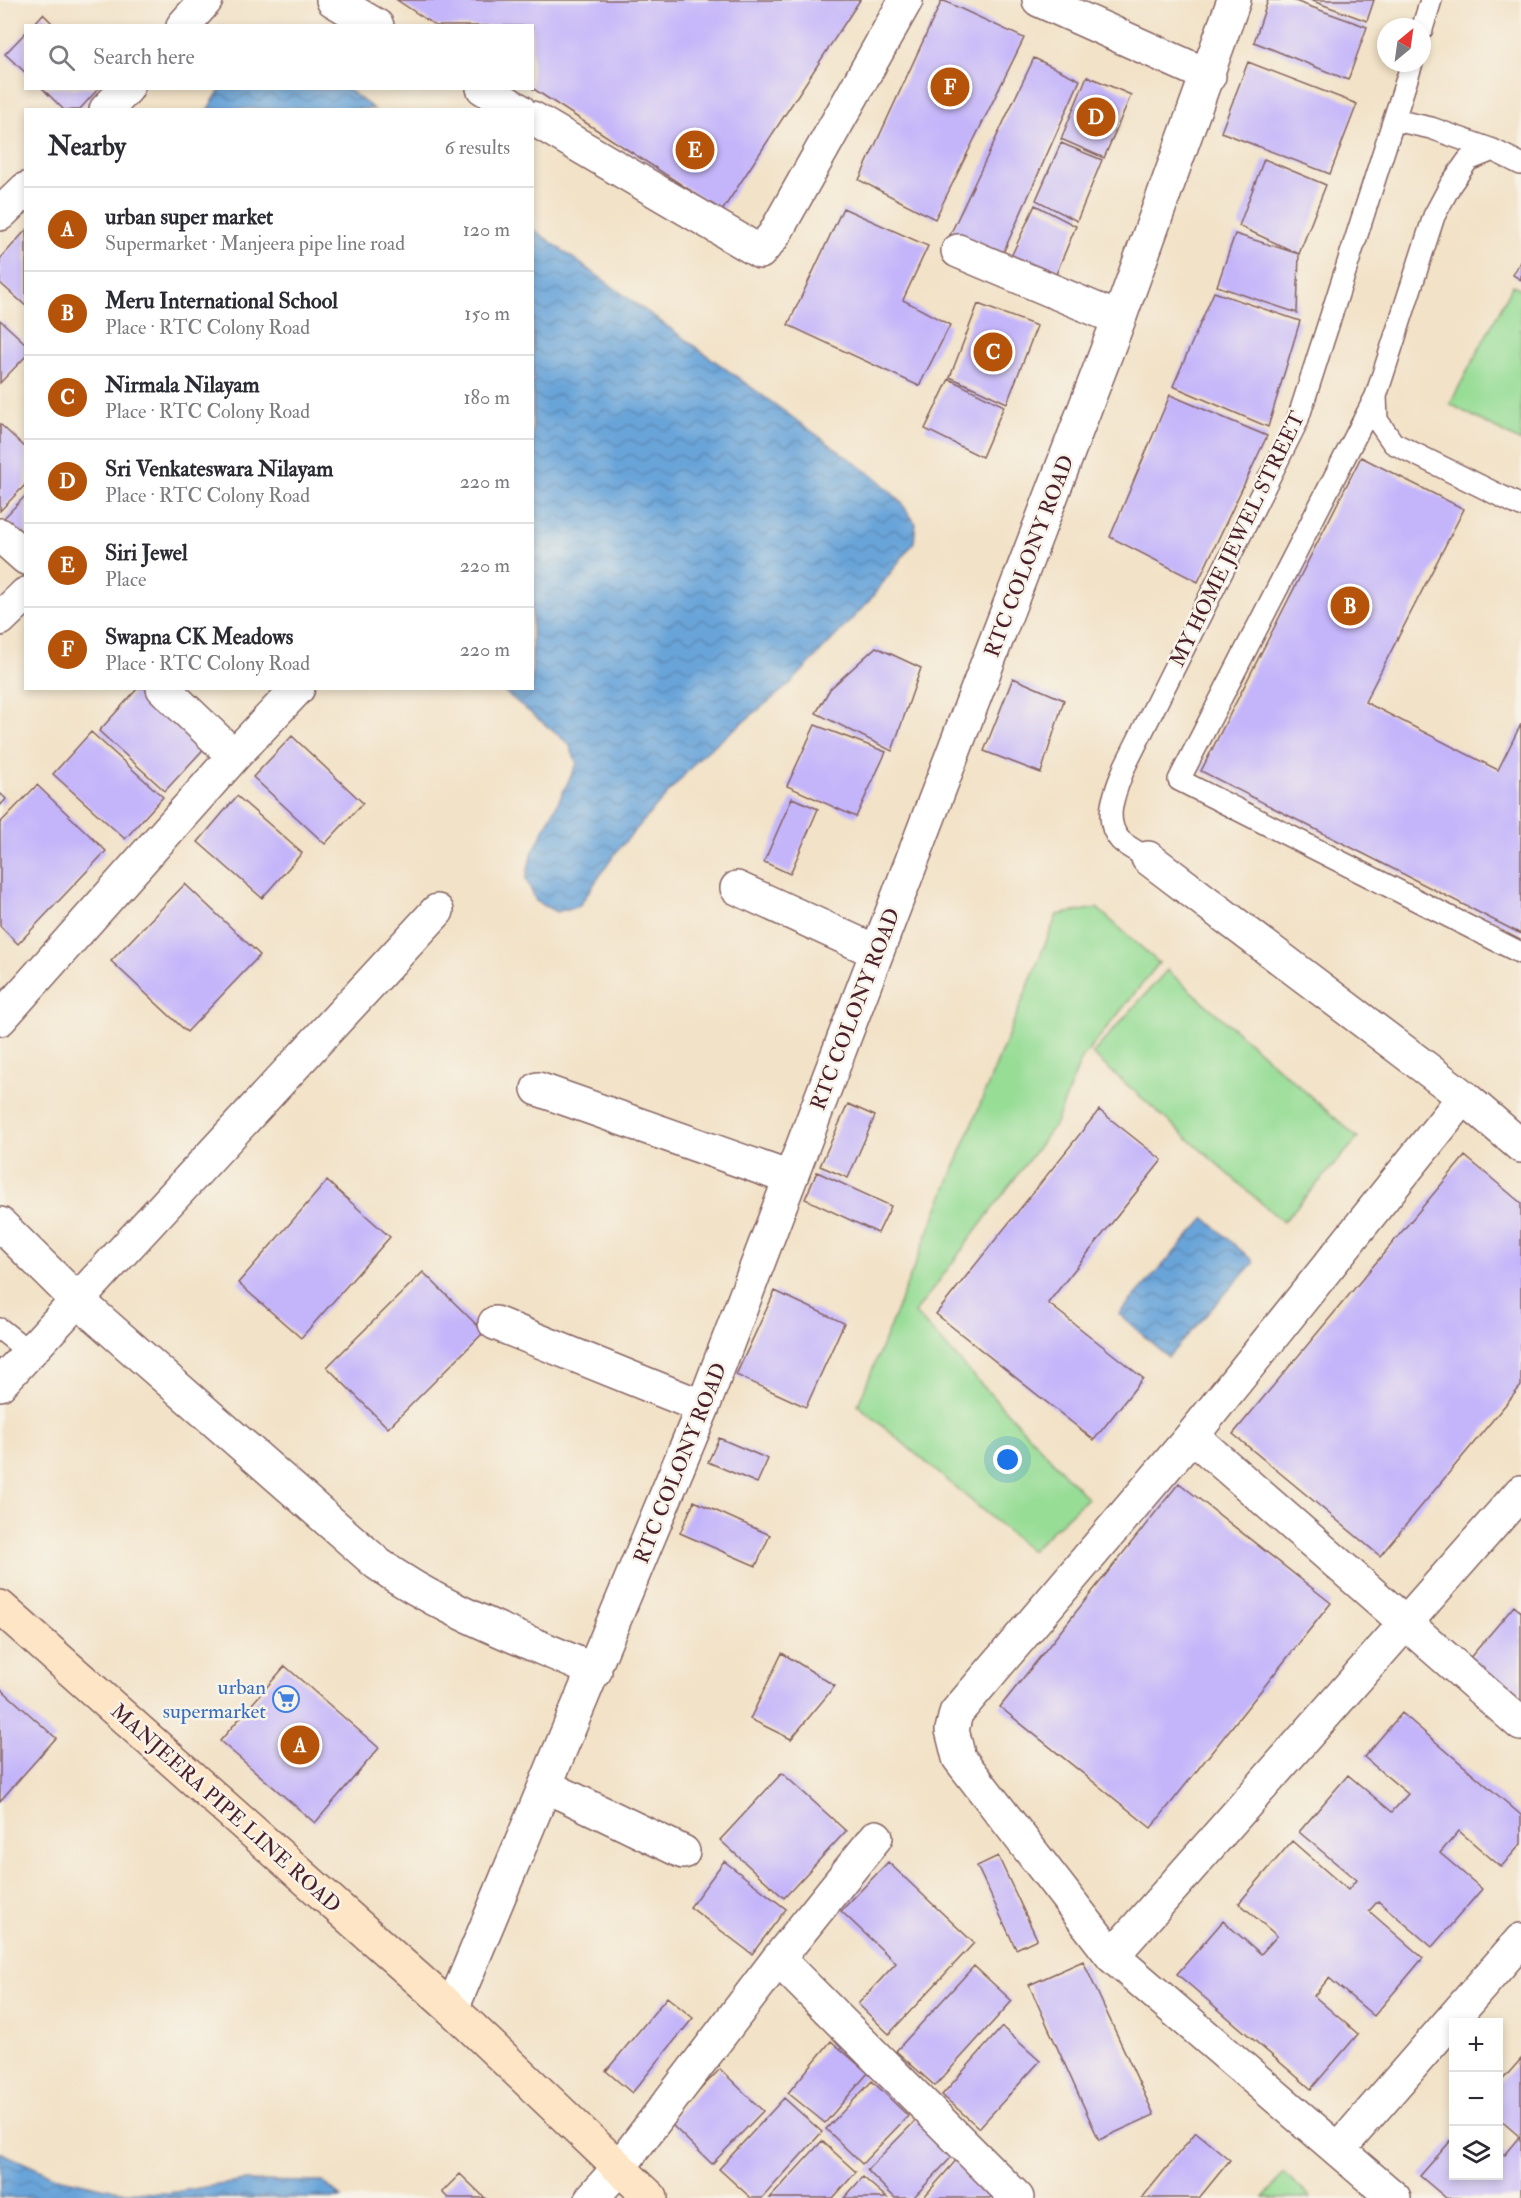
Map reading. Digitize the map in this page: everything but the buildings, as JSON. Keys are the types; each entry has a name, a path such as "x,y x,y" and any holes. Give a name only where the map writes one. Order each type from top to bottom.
{"main road":[{"name":"MANJEERA PIPE LINE ROAD","path":"0,1607 452,2009 651,2198"}],"street":[{"path":"185,24 206,0"},
{"path":"333,0 374,24"},
{"path":"534,119 759,252 774,235 906,0"},
{"path":"1040,0 1209,76"},
{"name":"RTC COLONY ROAD","path":"452,2009 704,1407 1119,319 1209,76 1234,0"},
{"path":"108,108 125,90"},
{"path":"486,90 516,108"},
{"path":"0,214 24,191"},
{"path":"958,251 1119,319"},
{"path":"0,535 24,556"},
{"path":"0,620 24,596"},
{"path":"165,690 234,756"},
{"path":"0,1019 234,756 296,690"},
{"path":"1148,858 1464,1097 1521,1146"},
{"path":"737,888 877,952"},
{"path":"0,1384 76,1299 437,911"},
{"path":"538,1089 790,1178"},
{"path":"1394,2198 1112,1956 959,1758 952,1730 956,1713 1192,1436 1464,1097"},
{"path":"0,1224 76,1299 385,1569 435,1600 594,1671"},
{"path":"495,1323 704,1407"},
{"path":"1192,1436 1521,1724"},
{"path":"1112,1956 1521,1492"},
{"path":"546,1786 683,1852"},
{"path":"592,2198 618,2169 778,1959 876,1837"},
{"path":"1339,2149 1521,1940"},
{"path":"778,1959 1017,2198"}],"lane":[{"path":"1425,18 1431,0"},
{"name":"MY HOME JEWEL STREET","path":"1148,858 1119,839 1111,821 1113,800 1125,766 1297,422 1409,72"},
{"path":"1394,120 1431,128 1493,150 1521,164"},
{"path":"1493,150 1468,160 1434,216 1376,396 1179,780 1521,953"},
{"path":"1376,396 1377,420 1393,443 1521,506"},
{"path":"0,1329 29,1352"}],"green space":[{"path":"1513,285 1521,289 1521,442 1450,404"},
{"path":"1097,908 1159,963 1081,1060 1056,1123 915,1313 1087,1498 1031,1551 858,1405 1057,915"},
{"path":"1167,970 1358,1138 1283,1222 1092,1054"},
{"path":"1284,2173 1311,2198 1264,2198"}],"water":[{"path":"220,90 348,90 373,108 209,108"},
{"path":"534,230 876,478 900,501 916,524 914,542 869,601 790,684 700,757 617,851 579,906 556,912 536,901 526,879 531,856 577,764 569,744 502,690 534,690"},
{"path":"1205,1218 1254,1262 1168,1357 1119,1314"},
{"path":"0,2152 53,2176 124,2192 168,2193 243,2181 323,2182 342,2198 0,2198"}],"place":[{"name":"Swapna CK Meadows","path":"950,87"},
{"name":"Sri Venkateswara Nilayam","path":"1096,117"},
{"name":"Siri Jewel","path":"695,150"},
{"name":"Nirmala Nilayam","path":"993,352"},
{"name":"Meru International School","path":"1350,606"},
{"name":"urban supermarket","path":"286,1699"},
{"name":"urban super market","path":"300,1745"}]}
